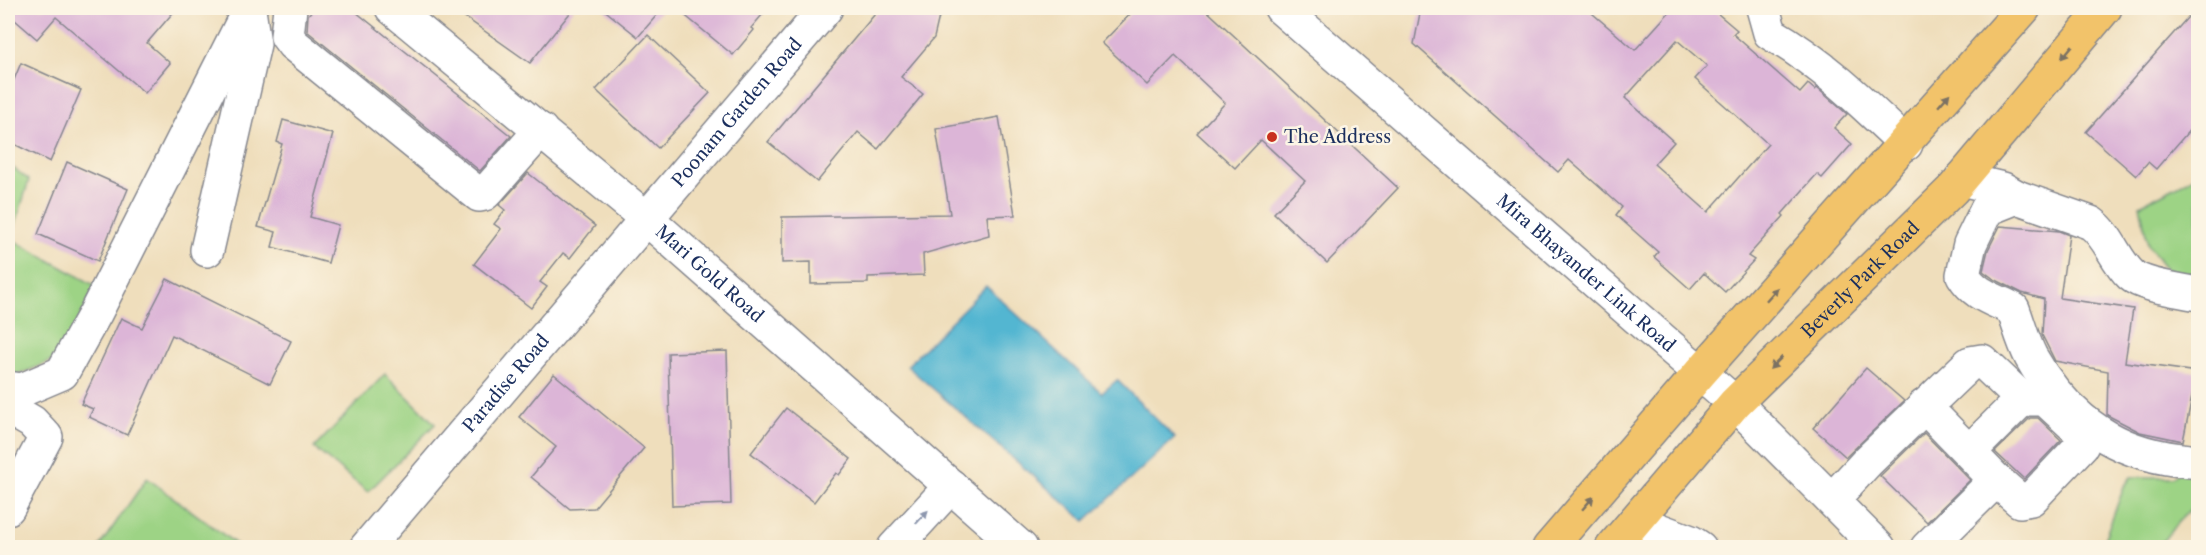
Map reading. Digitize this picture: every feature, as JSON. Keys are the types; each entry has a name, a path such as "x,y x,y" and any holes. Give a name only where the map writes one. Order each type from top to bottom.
{"main road":[{"path":"1550,548 1700,373 1906,144 2024,8"},
{"name":"Beverly Park Road","path":"1612,548 1735,404 1961,179 2105,8"}],"street":[{"path":"207,250 254,44 249,8"},
{"path":"8,388 22,390 62,373 106,293 249,8"},
{"path":"290,8 287,36 293,44 479,195 489,189 541,130"},
{"name":"Mari Gold Road","path":"392,8 646,218 1021,548"},
{"name":"Poonam Garden Road","path":"646,218 826,8"},
{"name":"Mira Bhayander Link Road","path":"1281,8 1735,404 1879,548"},
{"path":"1763,8 1770,33 1796,48 1838,80 1906,144"},
{"path":"1961,179 2003,189 2017,197 2091,223 2101,230 2129,273 2138,280 2199,294"},
{"path":"2017,197 1987,209 1970,244 1963,275 1970,287 1991,300 2013,309 2031,356 2056,392 2078,418 2107,438 2133,449 2154,455 2199,462"},
{"name":"Paradise Road","path":"366,548 646,218"},
{"path":"1832,500 1924,406 1970,363 1982,361 2022,399 2045,399 2082,433 2082,445 2031,499 2020,501 1996,480 1924,406"},
{"path":"1970,451 2022,399"},
{"path":"8,408 32,422 46,437 8,508"},
{"path":"1927,548 1996,480"},
{"path":"894,548 951,486"},
{"path":"1635,521 1700,548"}],"green space":[{"path":"8,164 29,180 11,239 96,286 61,357 8,379"},
{"path":"2198,177 2198,276 2167,270 2148,245 2140,205"},
{"path":"385,374 435,424 368,492 314,448"},
{"path":"2198,458 2198,502 2158,547 2101,548 2124,487 2131,477 2173,477"},
{"path":"147,478 240,547 99,547"}],"water":[{"path":"986,286 1102,393 1117,380 1175,438 1085,521 907,366"}],"building":[{"path":"8,8 177,8 147,43 170,63 145,93 56,17 37,39 8,14"},
{"path":"314,8 351,8 511,136 480,171 307,31 308,15"},
{"path":"452,8 574,8 530,63"},
{"path":"602,8 663,8 638,37"},
{"path":"676,8 768,8 751,28 754,30 733,55"},
{"path":"880,8 941,8 934,38 901,77 923,94 878,149 858,132 817,182 768,142"},
{"name":"The Address","path":"1136,8 1204,8 1398,188 1327,263 1274,213 1305,181 1261,140 1235,168 1197,133 1225,103 1175,56 1147,85 1102,43"},
{"path":"1421,8 1586,8 1635,50 1673,8 1711,8 1737,30 1733,34 1800,93 1808,84 1815,90 1817,88 1847,114 1834,128 1852,144 1822,178 1817,174 1782,214 1784,216 1748,256 1754,260 1725,292 1704,273 1690,289 1654,257 1658,252 1616,215 1622,207 1569,160 1558,172 1414,44","holes":["1677,40 1707,66 1695,79 1768,144 1708,212 1654,164 1674,142 1625,98"]},
{"path":"2196,8 2199,8 2199,119 2156,169 2148,162 2136,176 2086,132"},
{"path":"648,35 710,93 658,148 596,90"},
{"path":"21,63 81,90 50,162 8,141 8,94"},
{"path":"999,117 1015,215 987,216 989,235 923,254 924,275 868,277 868,283 811,284 811,262 782,263 782,217 950,214 936,129"},
{"path":"283,120 333,134 310,217 338,225 328,263 272,247 276,232 258,227 282,144 277,142"},
{"path":"67,162 128,189 98,261 38,234"},
{"path":"528,173 595,226 570,258 563,253 540,282 547,287 531,308 474,264 501,229 494,224 505,210 499,205"},
{"path":"2000,226 2059,231 2069,235 2060,298 2133,309 2125,362 2197,372 2183,441 2140,432 2107,415 2108,371 2055,361 2042,335 2044,299 2022,293 1983,271 1988,250"},
{"path":"167,279 291,341 270,384 172,335 127,435 89,417 93,409 81,404 121,318 142,328"},
{"path":"727,351 731,504 672,506 668,353"},
{"path":"1866,368 1904,401 1846,457 1813,428"},
{"path":"554,374 644,448 594,508 570,509 531,477 556,447 519,417"},
{"path":"786,408 851,459 839,475 836,473 814,502 751,453"},
{"path":"2030,418 2038,418 2061,440 2024,479 1995,452"},
{"path":"1924,433 1970,480 1927,522 1880,476"}],"place":[{"name":"The Address","path":"1272,137"}]}
